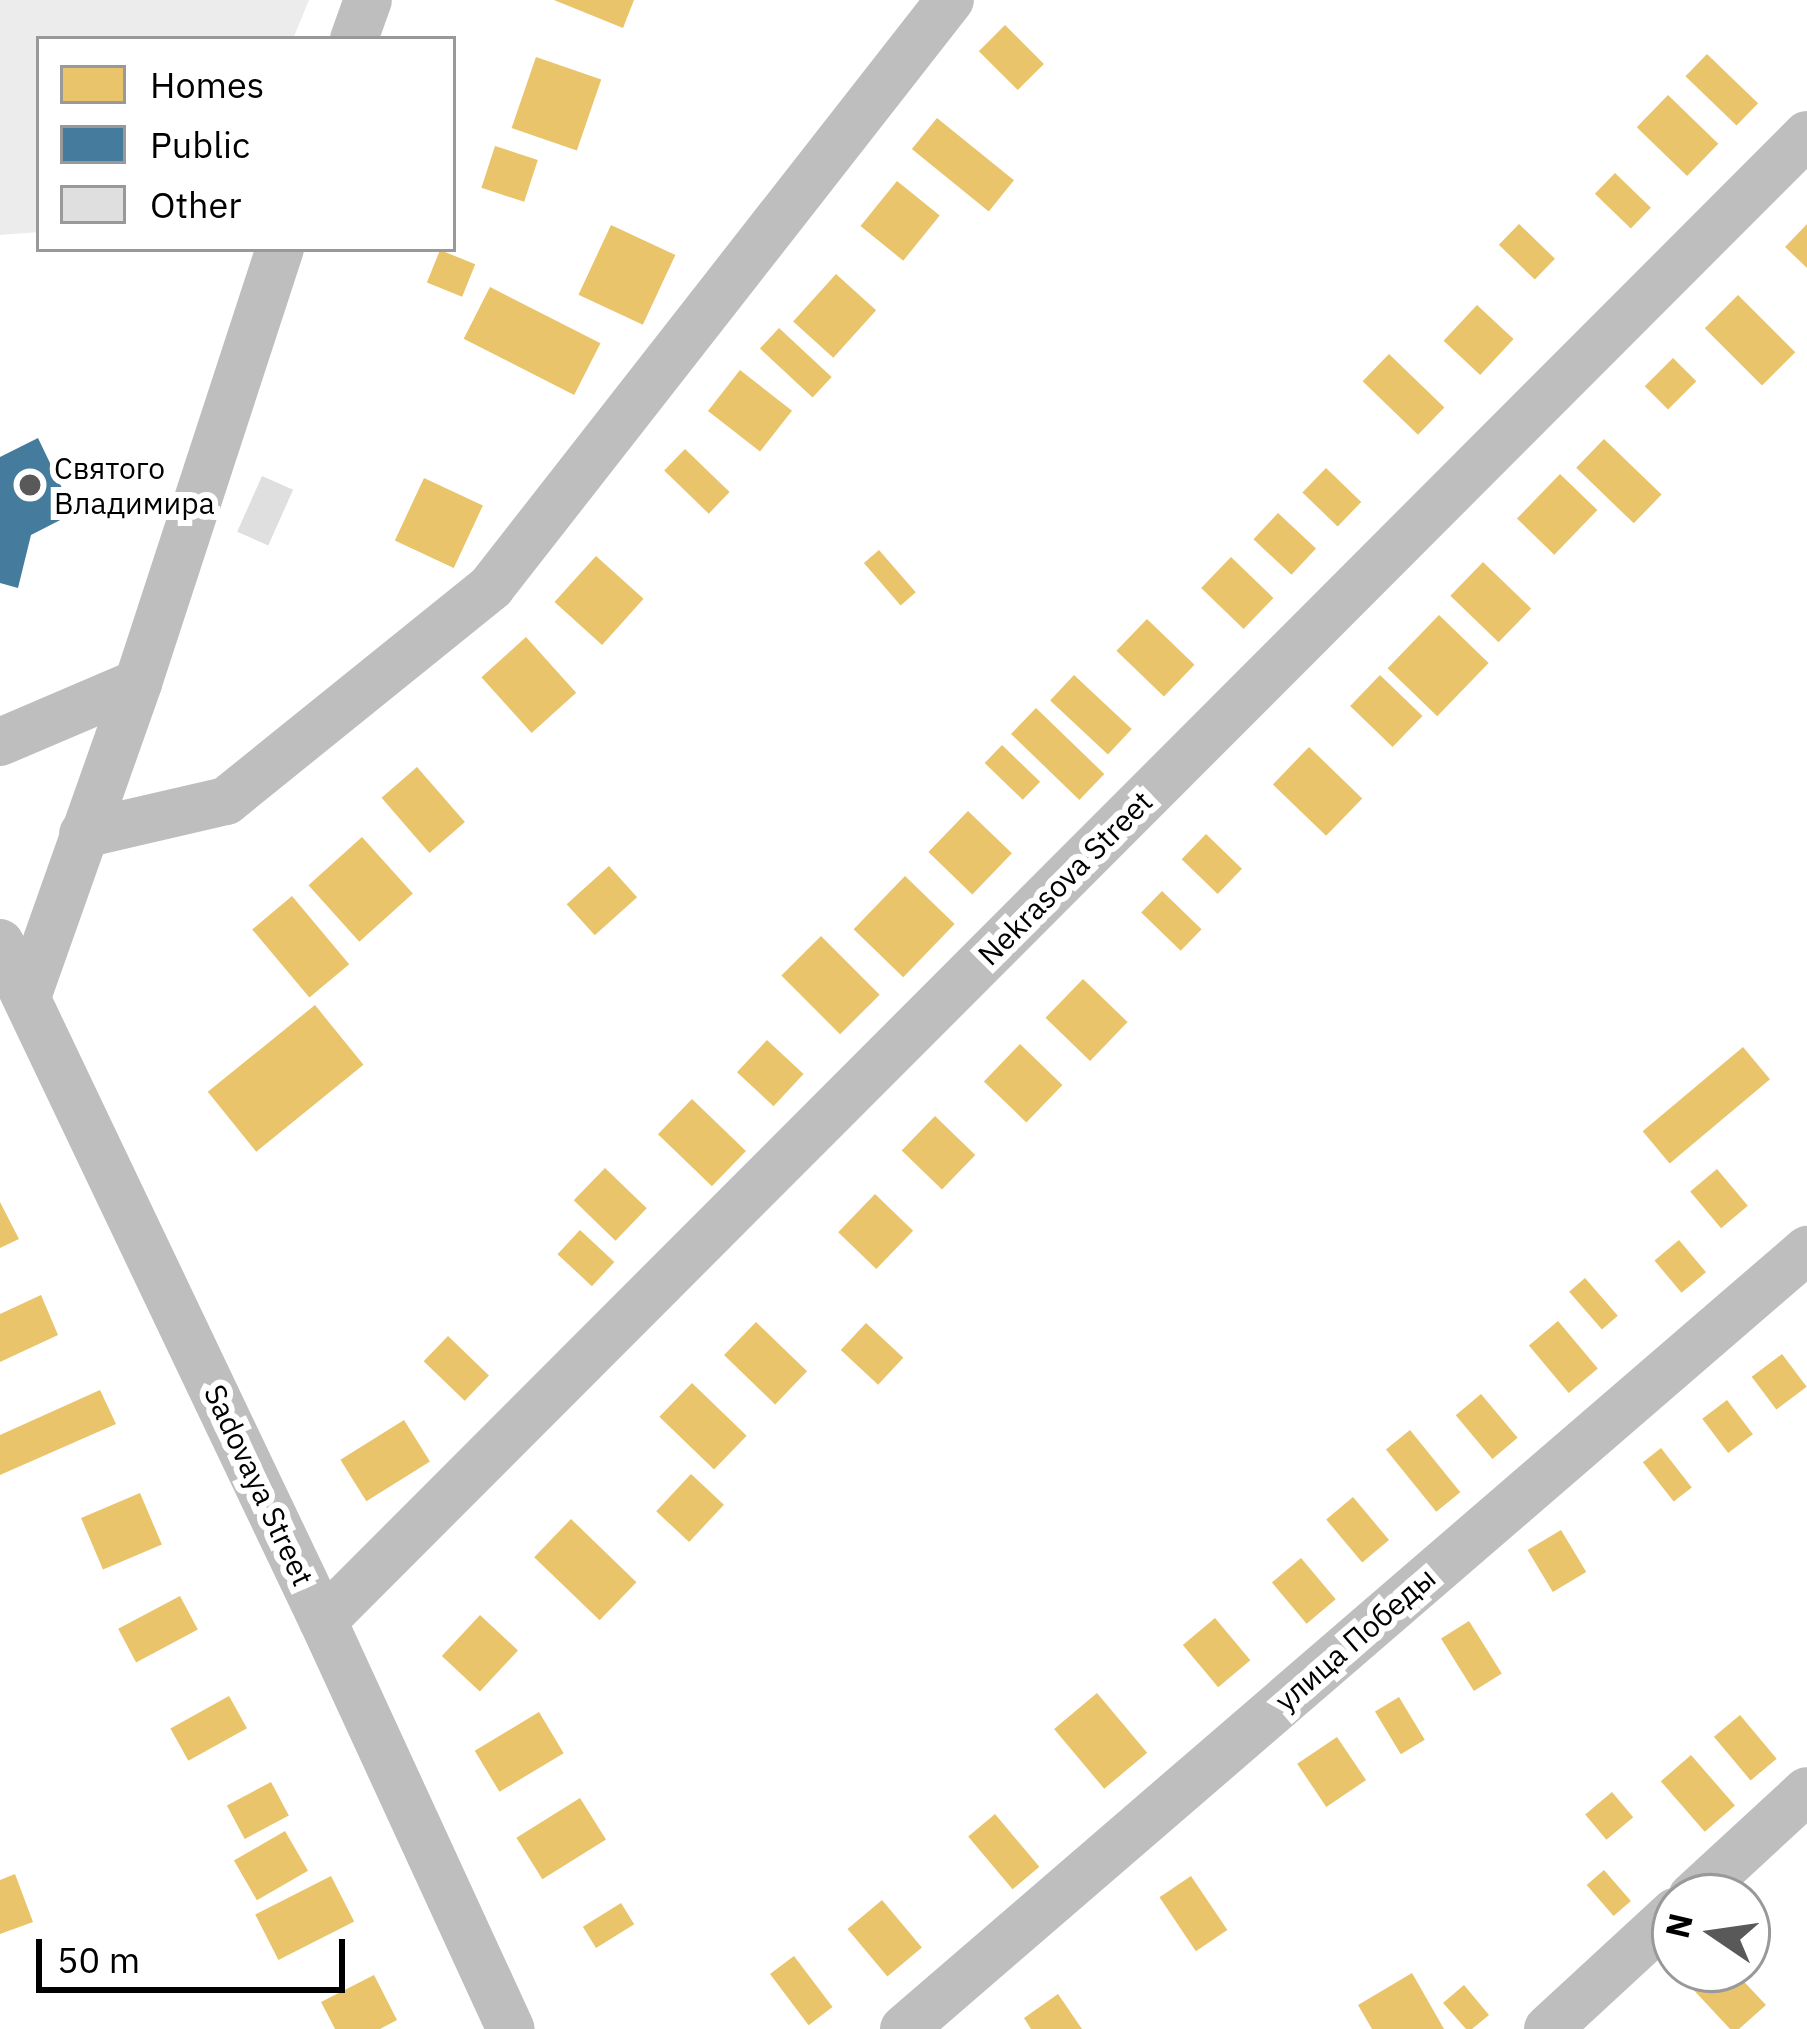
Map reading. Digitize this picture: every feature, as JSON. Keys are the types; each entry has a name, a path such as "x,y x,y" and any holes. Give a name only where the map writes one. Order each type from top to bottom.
{"street":[{"path":"355,36 368,0"},
{"path":"83,834 226,801 490,586 950,0"},
{"name":"Nekrasova Street","path":"323,1621 1807,135"},
{"path":"13,1002 83,834 138,683 279,252"},
{"path":"0,742 138,683"},
{"name":"Sadovaya Street","path":"0,944 13,1002 323,1621 511,2029"},
{"name":"улица Победы","path":"904,2029 1807,1250"},
{"path":"1718,1873 1807,1791"},
{"path":"1548,2029 1651,1934"}],"shaded area":[{"path":"0,0 309,0 294,36 36,36 36,232 0,235"}],"building: Homes":[{"path":"554,0 634,0 623,28"},
{"path":"1005,25 1044,64 1018,90 979,51"},
{"path":"1707,54 1758,103 1737,126 1685,76"},
{"path":"536,57 601,79 577,150 512,128"},
{"path":"1668,95 1718,144 1687,176 1637,127"},
{"path":"937,118 1014,180 989,211 912,149"},
{"path":"495,146 538,160 524,202 481,188"},
{"path":"1615,173 1651,208 1631,229 1595,194"},
{"path":"897,181 940,216 903,261 860,226"},
{"path":"1519,224 1555,259 1535,280 1499,245"},
{"path":"1807,224 1807,268 1785,247"},
{"path":"611,225 675,255 643,325 578,295"},
{"path":"439,252 475,264 462,297 427,282"},
{"path":"836,274 876,310 833,358 793,322"},
{"path":"490,287 600,343 574,395 464,339"},
{"path":"1738,295 1795,352 1762,386 1705,328"},
{"path":"1477,305 1514,339 1480,375 1444,341"},
{"path":"779,328 832,377 813,398 760,348"},
{"path":"1389,354 1444,407 1418,435 1363,381"},
{"path":"1673,358 1696,381 1668,410 1645,386"},
{"path":"740,370 792,411 760,452 708,411"},
{"path":"1604,439 1662,495 1634,523 1576,468"},
{"path":"685,449 730,492 709,514 664,471"},
{"path":"1326,468 1361,502 1338,526 1302,492"},
{"path":"1560,474 1597,510 1554,555 1517,519"},
{"path":"424,478 483,505 454,568 395,541"},
{"path":"1278,513 1316,548 1291,575 1253,539"},
{"path":"879,550 916,592 901,605 864,563"},
{"path":"596,556 644,599 602,645 555,602"},
{"path":"1231,557 1273,598 1244,629 1201,588"},
{"path":"1483,562 1531,609 1499,642 1450,596"},
{"path":"1439,615 1489,663 1437,716 1388,668"},
{"path":"1147,619 1194,665 1164,696 1116,651"},
{"path":"526,637 576,693 532,733 481,677"},
{"path":"1074,675 1132,729 1108,754 1050,701"},
{"path":"1380,675 1422,716 1393,747 1350,706"},
{"path":"1036,708 1104,774 1079,800 1011,734"},
{"path":"1002,745 1040,782 1023,800 985,763"},
{"path":"1309,747 1362,798 1326,836 1273,784"},
{"path":"417,767 465,822 429,853 382,798"},
{"path":"968,811 1012,853 972,894 928,852"},
{"path":"1206,834 1242,869 1218,894 1182,859"},
{"path":"362,837 413,893 359,942 308,885"},
{"path":"609,866 637,897 595,935 567,904"},
{"path":"905,876 955,924 903,977 854,929"},
{"path":"1162,891 1202,929 1181,951 1141,913"},
{"path":"292,896 349,964 309,998 252,929"},
{"path":"821,936 880,995 840,1034 781,976"},
{"path":"1083,979 1128,1022 1090,1061 1045,1018"},
{"path":"315,1005 363,1065 256,1152 208,1092"},
{"path":"767,1040 804,1074 774,1106 737,1072"},
{"path":"1020,1044 1062,1085 1026,1122 984,1081"},
{"path":"1743,1047 1770,1079 1670,1163 1643,1131"},
{"path":"692,1099 746,1151 712,1186 658,1134"},
{"path":"935,1116 975,1155 942,1189 902,1151"},
{"path":"605,1168 647,1208 615,1241 574,1200"},
{"path":"1717,1169 1748,1206 1721,1228 1690,1191"},
{"path":"875,1194 913,1231 876,1269 838,1232"},
{"path":"0,1202 19,1239 0,1248"},
{"path":"580,1230 614,1262 592,1286 557,1254"},
{"path":"1679,1240 1706,1272 1681,1293 1654,1261"},
{"path":"1585,1278 1618,1316 1602,1330 1569,1292"},
{"path":"41,1295 58,1335 0,1362 0,1314"},
{"path":"1558,1321 1598,1368 1569,1393 1529,1345"},
{"path":"756,1322 807,1371 775,1404 724,1355"},
{"path":"866,1323 903,1358 878,1385 841,1350"},
{"path":"448,1336 489,1376 465,1401 424,1361"},
{"path":"1782,1354 1807,1387 1776,1410 1752,1377"},
{"path":"692,1383 747,1436 714,1470 659,1417"},
{"path":"100,1390 116,1424 0,1475 0,1435"},
{"path":"1481,1394 1518,1438 1492,1459 1456,1415"},
{"path":"1727,1400 1753,1434 1728,1453 1702,1419"},
{"path":"404,1420 430,1462 366,1501 340,1460"},
{"path":"1410,1430 1460,1492 1436,1512 1386,1450"},
{"path":"1661,1448 1692,1487 1674,1502 1643,1462"},
{"path":"691,1474 724,1505 689,1542 656,1511"},
{"path":"140,1493 162,1545 103,1570 81,1518"},
{"path":"1353,1497 1389,1540 1362,1562 1326,1519"},
{"path":"571,1519 636,1582 600,1620 534,1557"},
{"path":"1561,1530 1586,1572 1553,1592 1528,1550"},
{"path":"1301,1558 1336,1599 1307,1624 1272,1582"},
{"path":"180,1596 198,1630 136,1662 118,1629"},
{"path":"480,1615 518,1650 480,1691 442,1656"},
{"path":"1215,1618 1250,1660 1218,1687 1183,1645"},
{"path":"1469,1621 1502,1674 1474,1691 1441,1638"},
{"path":"1097,1693 1147,1753 1104,1789 1054,1729"},
{"path":"229,1696 247,1728 188,1761 170,1728"},
{"path":"1399,1697 1425,1740 1401,1754 1375,1711"},
{"path":"539,1712 564,1753 499,1792 475,1751"},
{"path":"1740,1715 1777,1759 1751,1781 1714,1737"},
{"path":"1337,1737 1366,1780 1326,1807 1297,1764"},
{"path":"1691,1755 1735,1806 1705,1832 1661,1781"},
{"path":"271,1782 289,1816 245,1839 227,1805"},
{"path":"1612,1792 1633,1817 1606,1840 1585,1814"},
{"path":"580,1798 606,1840 542,1879 516,1838"},
{"path":"995,1814 1039,1867 1013,1889 968,1836"},
{"path":"285,1831 308,1871 257,1900 234,1860"},
{"path":"1604,1870 1631,1901 1614,1916 1587,1885"},
{"path":"15,1874 33,1922 0,1934 0,1880"},
{"path":"331,1876 354,1921 278,1960 255,1915"},
{"path":"1191,1876 1227,1930 1196,1951 1159,1897"},
{"path":"882,1900 922,1947 887,1976 848,1929"},
{"path":"621,1903 634,1924 596,1948 583,1927"},
{"path":"794,1956 833,2007 809,2025 770,1974"},
{"path":"1412,1973 1444,2029 1372,2029 1358,2005"},
{"path":"374,1975 397,2020 380,2029 335,2029 321,2002"},
{"path":"1464,1985 1489,2015 1472,2029 1466,2029 1443,2003"},
{"path":"1696,1993 1755,1993 1766,2005 1739,2029 1730,2029"},
{"path":"1058,1994 1082,2029 1031,2029 1024,2018"}],"building: Public":[{"name":"Святого Владимира","path":"38,438 74,513 31,535 18,588 0,583 0,457"}],"building: Other":[{"path":"262,476 293,490 268,546 237,532"}],"place":[{"name":"Святого Владимира","path":"30,485"}]}
